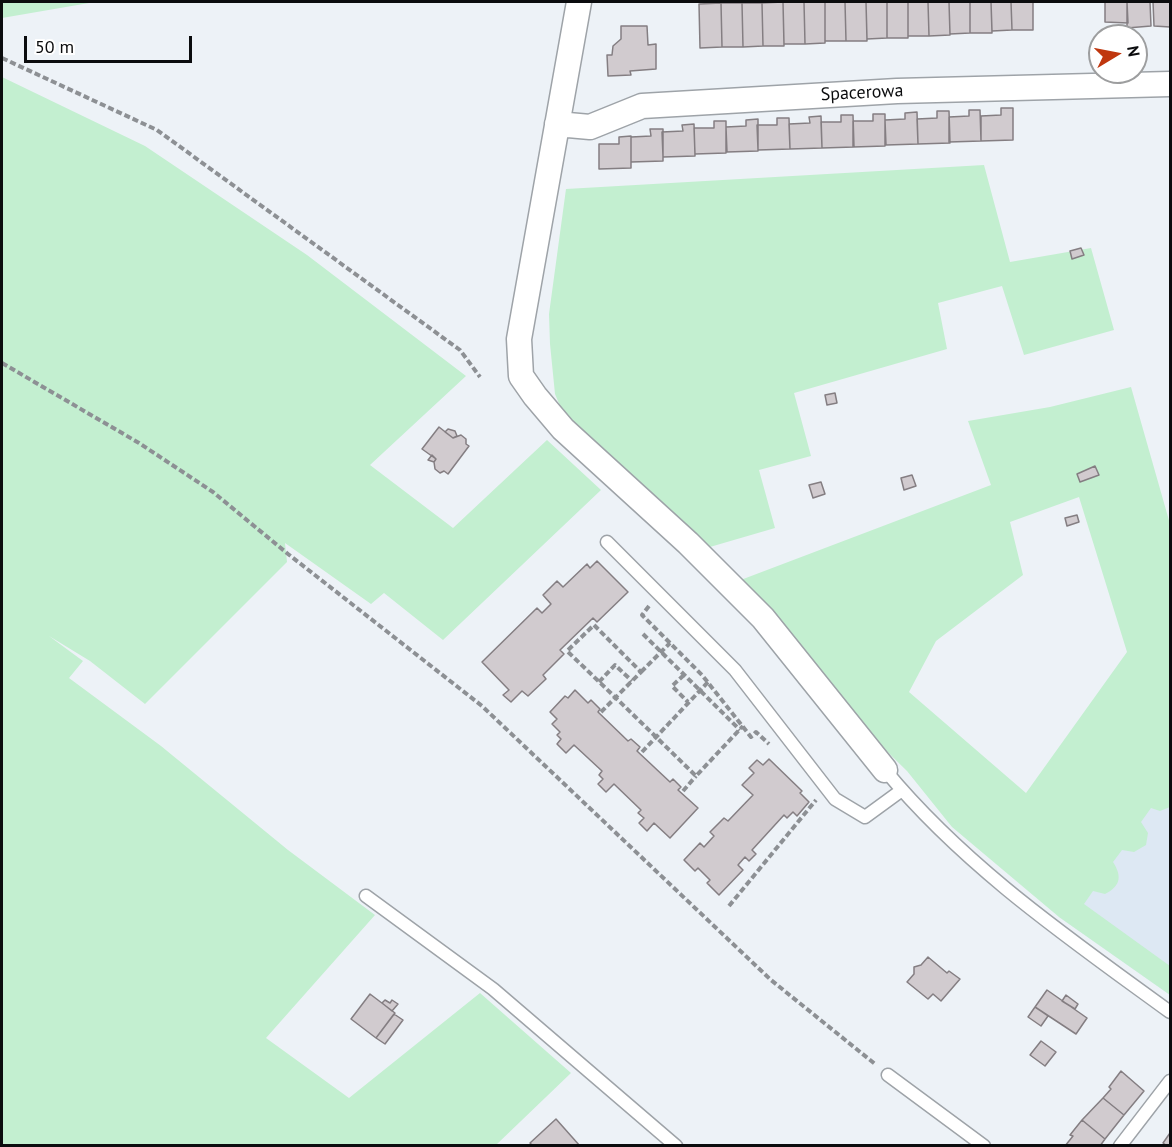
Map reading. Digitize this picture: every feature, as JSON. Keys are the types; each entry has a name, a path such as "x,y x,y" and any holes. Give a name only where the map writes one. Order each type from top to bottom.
{"street":[{"path":"579,2 519,339 521,376 564,429 687,543 763,618 885,770"},
{"name":"Spacerowa","path":"557,124 590,127 642,105 897,91 1170,84"}],"lane":[{"path":"607,542 735,670 835,799 866,817 902,790"},
{"path":"885,770 943,833 996,881 1063,934 1170,1012"},
{"path":"366,896 493,989 676,1146"},
{"path":"888,1075 984,1146"},
{"path":"1120,1146 1170,1081"}],"path":[{"path":"2,58 157,130 460,350 480,377"},
{"path":"2,363 140,442 213,492 288,554 482,706 771,980 888,1075"},
{"path":"648,598 650,605 642,615 708,682 741,728"},
{"path":"641,672 594,625 567,651 696,776"},
{"path":"643,634 699,691 751,737 756,732 773,749"},
{"path":"601,712 670,643"},
{"path":"598,682 615,665 632,681"},
{"path":"684,675 672,686 688,702"},
{"path":"642,752 708,682"},
{"path":"682,791 741,728"},
{"path":"729,906 814,802 817,793"}],"shaded area":[{"path":"1170,758 1170,995 1059,917"}],"green space":[{"path":"2,2 95,2 2,18"},
{"path":"2,77 145,146 307,255 466,376 370,465 453,528 547,440 601,490 443,640 384,593 371,604 285,543 287,562 145,704 90,661 49,636 83,661 69,678 161,746 288,850 375,915 266,1038 349,1098 480,993 571,1073 496,1145 2,1145"},
{"path":"984,165 1010,262 1091,248 1114,330 1024,355 1002,286 938,303 947,349 794,393 811,456 759,470 775,528 703,549 568,425 555,394 549,314 566,189"},
{"path":"1131,387 1170,524 1170,807 1160,811 1151,808 1141,822 1148,833 1146,845 1134,852 1122,850 1113,862 1119,876 1117,884 1105,894 1093,891 1084,904 1170,966 1170,995 1059,917 952,827 907,771 862,727 738,581 991,485 968,421 1050,407","holes":["1079,497 1127,652 1026,793 909,692 936,641 1023,575 1010,522"]}],"building":[{"path":"783,2 784,46 763,46 762,3"},
{"path":"783,2 804,2 805,44 784,44"},
{"path":"804,2 825,2 825,43 805,44"},
{"path":"825,2 845,2 846,41 825,41"},
{"path":"845,2 866,2 867,41 846,41"},
{"path":"866,2 887,2 887,38 867,39"},
{"path":"887,2 908,2 908,38 887,38"},
{"path":"908,2 928,2 929,36 908,36"},
{"path":"928,2 949,2 950,35 929,36"},
{"path":"949,2 970,2 970,33 950,34"},
{"path":"970,2 991,2 992,33 970,33"},
{"path":"991,2 1011,2 1012,30 992,31"},
{"path":"1011,2 1033,2 1033,30 1012,30"},
{"path":"1105,2 1127,2 1128,23 1105,22"},
{"path":"1127,2 1150,2 1151,26 1127,24"},
{"path":"1153,2 1170,2 1170,27 1154,26"},
{"path":"721,3 742,3 743,47 722,47"},
{"path":"721,3 722,47 700,48 699,4"},
{"path":"742,3 762,3 763,46 743,47"},
{"path":"621,26 647,26 648,45 656,44 656,69 630,71 631,75 608,76 607,55 612,55 613,46 621,39"},
{"path":"1001,108 1013,108 1013,140 981,141 981,116 1001,115"},
{"path":"969,110 980,110 981,141 949,142 949,117 969,116"},
{"path":"937,111 949,111 950,143 918,144 917,119 937,118"},
{"path":"917,112 918,144 886,145 885,120 905,119 905,113"},
{"path":"873,114 885,114 885,146 853,147 853,121 873,121"},
{"path":"841,115 853,115 854,147 822,148 821,122 841,122"},
{"path":"821,116 822,148 790,149 789,124 810,123 809,117"},
{"path":"777,118 789,118 790,149 758,150 757,125 777,125"},
{"path":"758,119 758,151 727,152 726,127 746,126 746,120"},
{"path":"714,121 726,121 726,153 695,154 694,128 714,128"},
{"path":"694,124 695,156 663,157 662,132 683,131 682,125"},
{"path":"650,129 663,129 663,161 631,162 631,137 651,136"},
{"path":"631,136 631,168 599,169 599,144 619,144 619,137"},
{"path":"1081,248 1084,255 1072,259 1070,251"},
{"path":"835,393 837,403 827,405 825,395"},
{"path":"439,427 453,438 461,435 469,446 448,474 444,471 440,473 435,469 436,459 422,449"},
{"path":"448,429 455,431 457,436 453,438 445,432"},
{"path":"432,455 436,459 434,462 428,460"},
{"path":"1095,466 1099,475 1080,482 1077,474"},
{"path":"912,475 916,486 904,490 901,478"},
{"path":"821,482 825,494 813,498 809,485"},
{"path":"1077,515 1079,522 1067,526 1065,518"},
{"path":"597,561 628,592 597,622 593,618 560,650 564,654 543,675 546,679 528,696 522,691 511,702 503,695 509,690 482,662 537,608 542,613 551,604 543,595 557,581 563,587 587,564 590,568"},
{"path":"575,690 588,703 591,700 600,709 598,712 628,741 631,739 640,747 637,751 670,782 673,779 681,787 678,790 698,808 670,838 654,823 647,831 639,823 644,818 638,813 641,810 614,784 606,792 598,784 603,779 599,775 602,771 574,745 566,753 557,744 561,739 557,735 560,732 552,724 557,719 550,712 565,696 568,698"},
{"path":"769,759 802,791 800,793 809,802 797,816 793,812 787,818 784,815 752,850 756,854 749,861 745,857 738,865 743,870 719,895 707,883 710,880 698,868 695,871 684,860 700,843 704,847 714,836 710,832 724,818 728,821 753,795 742,785 754,773 749,768 757,760 763,765"},
{"path":"928,957 947,973 949,971 960,979 941,1001 933,994 928,999 907,982 914,974 914,967 921,965"},
{"path":"1047,990 1087,1018 1076,1034 1035,1007"},
{"path":"370,994 395,1013 376,1038 351,1019"},
{"path":"1066,995 1078,1004 1075,1009 1062,1001"},
{"path":"385,1000 390,1003 392,1000 398,1004 392,1011 382,1003"},
{"path":"1035,1007 1048,1016 1041,1026 1028,1017"},
{"path":"394,1014 403,1020 385,1044 376,1038"},
{"path":"1041,1041 1056,1052 1045,1066 1030,1055"},
{"path":"1121,1071 1144,1091 1124,1115 1103,1098"},
{"path":"1103,1098 1124,1115 1105,1139 1082,1120"},
{"path":"556,1119 580,1146 533,1146 530,1143"},
{"path":"1082,1120 1105,1139 1100,1146 1065,1146 1073,1136 1070,1135"},
{"path":"1170,1133 1170,1146 1167,1146 1163,1143"}]}
